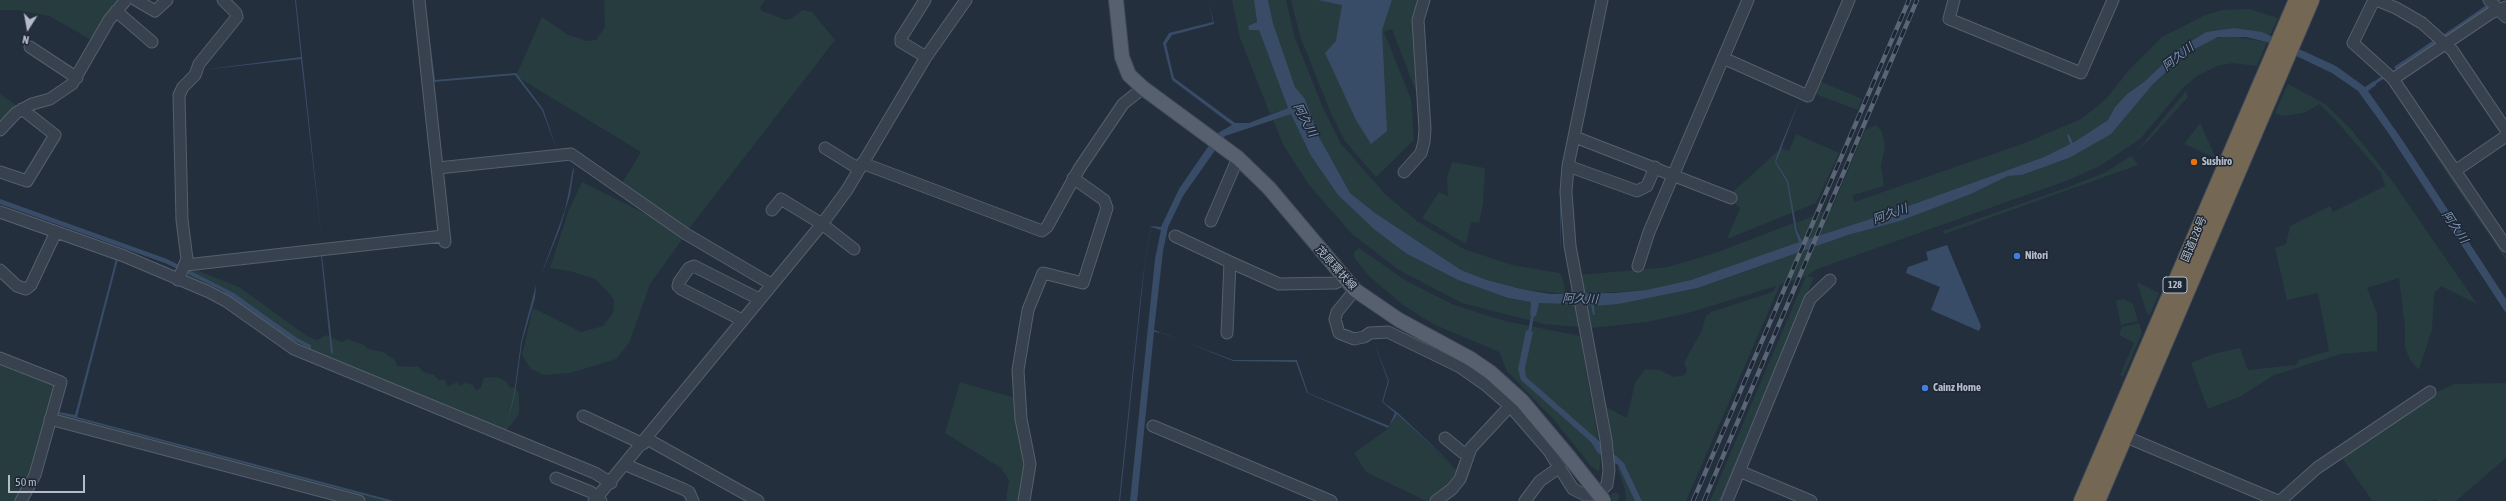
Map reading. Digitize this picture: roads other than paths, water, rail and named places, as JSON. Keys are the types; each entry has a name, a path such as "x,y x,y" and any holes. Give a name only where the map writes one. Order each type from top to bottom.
{"highway":[{"name":"国道128号","path":"2294,24 2297,0"},
{"name":"国道128号","path":"2097,501 2294,24 2311,0"},
{"name":"国道128号","path":"2082,501 2274,72"}],"main road":[{"name":"茂原環状線","path":"1116,0 1122,57 1129,74 1143,88 1238,158 1269,188 1344,279 1355,290 1399,320 1471,359 1490,372 1522,401 1564,462 1604,501"}],"street":[{"path":"0,130 10,118 22,109 61,93 77,78 109,20 126,0"},
{"path":"136,0 155,11 167,0"},
{"path":"179,279 185,266 182,220 179,95 183,87 195,75 199,64 237,17 236,12 223,0"},
{"path":"185,266 444,240 438,168 419,0"},
{"path":"925,0 900,38 901,42 926,58"},
{"path":"556,478 591,492 597,500 771,284 822,224 861,166 926,58 966,0"},
{"path":"1404,172 1421,153 1424,142 1425,129 1418,20 1424,0"},
{"path":"1355,290 1337,312 1335,319 1339,333 1354,339 1378,331 1396,335 1474,375 1510,406 1549,451 1564,462 1573,489 1592,495 1603,490 1609,478 1606,440 1575,273 1566,192 1568,166 1602,0"},
{"path":"1638,266 1644,244 1748,0"},
{"path":"1723,58 1808,96 1849,0"},
{"path":"1954,0 1949,19 2081,73 2112,0"},
{"path":"2506,130 2452,50 2422,23 2396,8 2375,0 2353,43 2393,79 2506,246"},
{"path":"2393,79 2445,44 2504,11 2489,0"},
{"path":"116,12 152,42"},
{"path":"30,47 77,78"},
{"path":"826,148 861,166 1042,231 1047,227 1074,178 1123,104 1143,88"},
{"path":"0,172 27,181 54,136 22,109"},
{"path":"2455,170 2506,136"},
{"path":"1575,137 1674,174 1731,198"},
{"path":"438,168 571,154 686,234 771,284"},
{"path":"1211,221 1238,158"},
{"path":"1568,166 1637,191 1647,186 1655,167"},
{"path":"1024,501 1030,464 1021,419 1018,370 1028,310 1043,272 1083,283 1107,208 1104,200 1074,178"},
{"path":"772,210 781,199 822,224 854,249"},
{"path":"0,212 124,256 179,279 226,301 294,350 595,473 612,482"},
{"path":"0,270 17,286 26,289 31,285 56,232"},
{"path":"1175,236 1279,284 1335,283 1344,279"},
{"path":"1227,333 1230,262"},
{"path":"742,320 680,289 678,286 679,282 688,268 694,266 759,299"},
{"path":"1727,501 1810,299 1830,280"},
{"path":"0,358 61,382 34,475 21,501"},
{"path":"2124,436 2279,501 2317,468 2430,392"},
{"path":"1436,501 1452,489 1460,479 1468,453 1510,406"},
{"path":"583,416 645,442 758,501"},
{"path":"50,418 359,501"},
{"path":"1153,426 1331,501"},
{"path":"1445,438 1462,452 1468,453"},
{"path":"1525,501 1540,481 1564,462"},
{"path":"625,466 683,488 689,492 693,501"},
{"path":"1739,471 1811,501"}],"water":[{"path":"295,0 322,243 301,59 202,70 301,57"},
{"path":"425,0 435,80 516,73 543,109 557,150 542,110 515,75 434,82"},
{"name":"阿久川","path":"1209,0 1214,24 1172,35 1166,44 1174,78 1235,123 1249,123 1288,108 1259,30 1249,30 1248,26 1257,22 1254,0 1268,0 1273,23 1295,87 1305,99 1318,135 1350,193 1375,213 1461,270 1487,280 1521,289 1550,294 1615,293 1646,290 1691,280 1799,242 1795,230 1787,182 1775,162 1800,99 1776,162 1788,181 1797,230 1802,241 1889,213 2044,157 2070,144 2067,135 2069,134 2073,143 2108,120 2115,107 2127,94 2144,82 2180,48 2206,32 2234,28 2262,32 2336,66 2365,87 2374,81 2376,85 2368,91 2403,141 2506,299 2506,313 2387,131 2358,91 2332,73 2267,42 2246,37 2218,37 2187,53 2153,84 2111,134 2069,158 2022,175 2008,176 1971,194 1900,221 1848,235 1698,288 1619,304 1594,306 1595,315 1593,315 1591,305 1539,303 1536,316 1530,315 1531,302 1508,298 1458,280 1407,254 1375,230 1338,195 1311,156 1291,114 1225,136 1183,196 1168,227 1163,251 1154,330 1161,333 1154,332 1137,501 1130,501 1155,259 1161,230 1151,227 1145,262 1119,501 1140,302 1145,261 1151,226 1161,227 1179,189 1203,154 1218,133 1232,125 1172,80 1163,43 1169,33 1213,22"},
{"path":"1318,0 1392,0 1382,30 1387,131 1371,144 1356,120 1325,53 1336,41 1342,5"},
{"path":"1842,0 1844,0 1807,87 1805,86"},
{"path":"2494,0 2501,0 2447,36 2443,35"},
{"path":"2434,40 2435,44 2396,70 2394,67"},
{"path":"573,168 570,195 559,231 541,275 565,210"},
{"path":"0,199 167,259 234,293 297,338 311,345 311,349 291,339 221,290 165,263 0,204"},
{"path":"1560,199 1561,199 1561,258"},
{"path":"1947,245 1981,326 1979,331 1931,310 1940,287 1906,273 1908,267 1928,260 1926,252"},
{"path":"322,255 333,353 331,353"},
{"path":"116,259 118,259 77,417 394,501 386,501 59,414 59,412 75,415"},
{"path":"536,285 535,298 522,342 515,394 507,425 514,394 521,342"},
{"path":"1526,330 1533,332 1525,368 1526,377 1624,463 1642,501 1635,501 1618,465 1598,453 1591,442 1521,380 1518,369"},
{"path":"1184,341 1233,360 1297,360 1308,393 1389,426 1395,413 1382,402 1388,381 1374,342 1389,381 1383,402 1398,413 1456,468 1397,414 1388,428 1307,393 1296,362 1233,361"},
{"path":"1750,427 1720,501 1719,501"}],"waterway":[{"path":"2373,84 2385,76"},
{"path":"1529,335 1533,313"}],"railway":[{"path":"1693,501 1909,0"},
{"path":"1704,501 1917,0"}],"place":[{"name":"Sushiro","path":"2194,162"},
{"name":"Nitori","path":"2017,256"},
{"name":"Cainz Home","path":"1925,388"}]}
